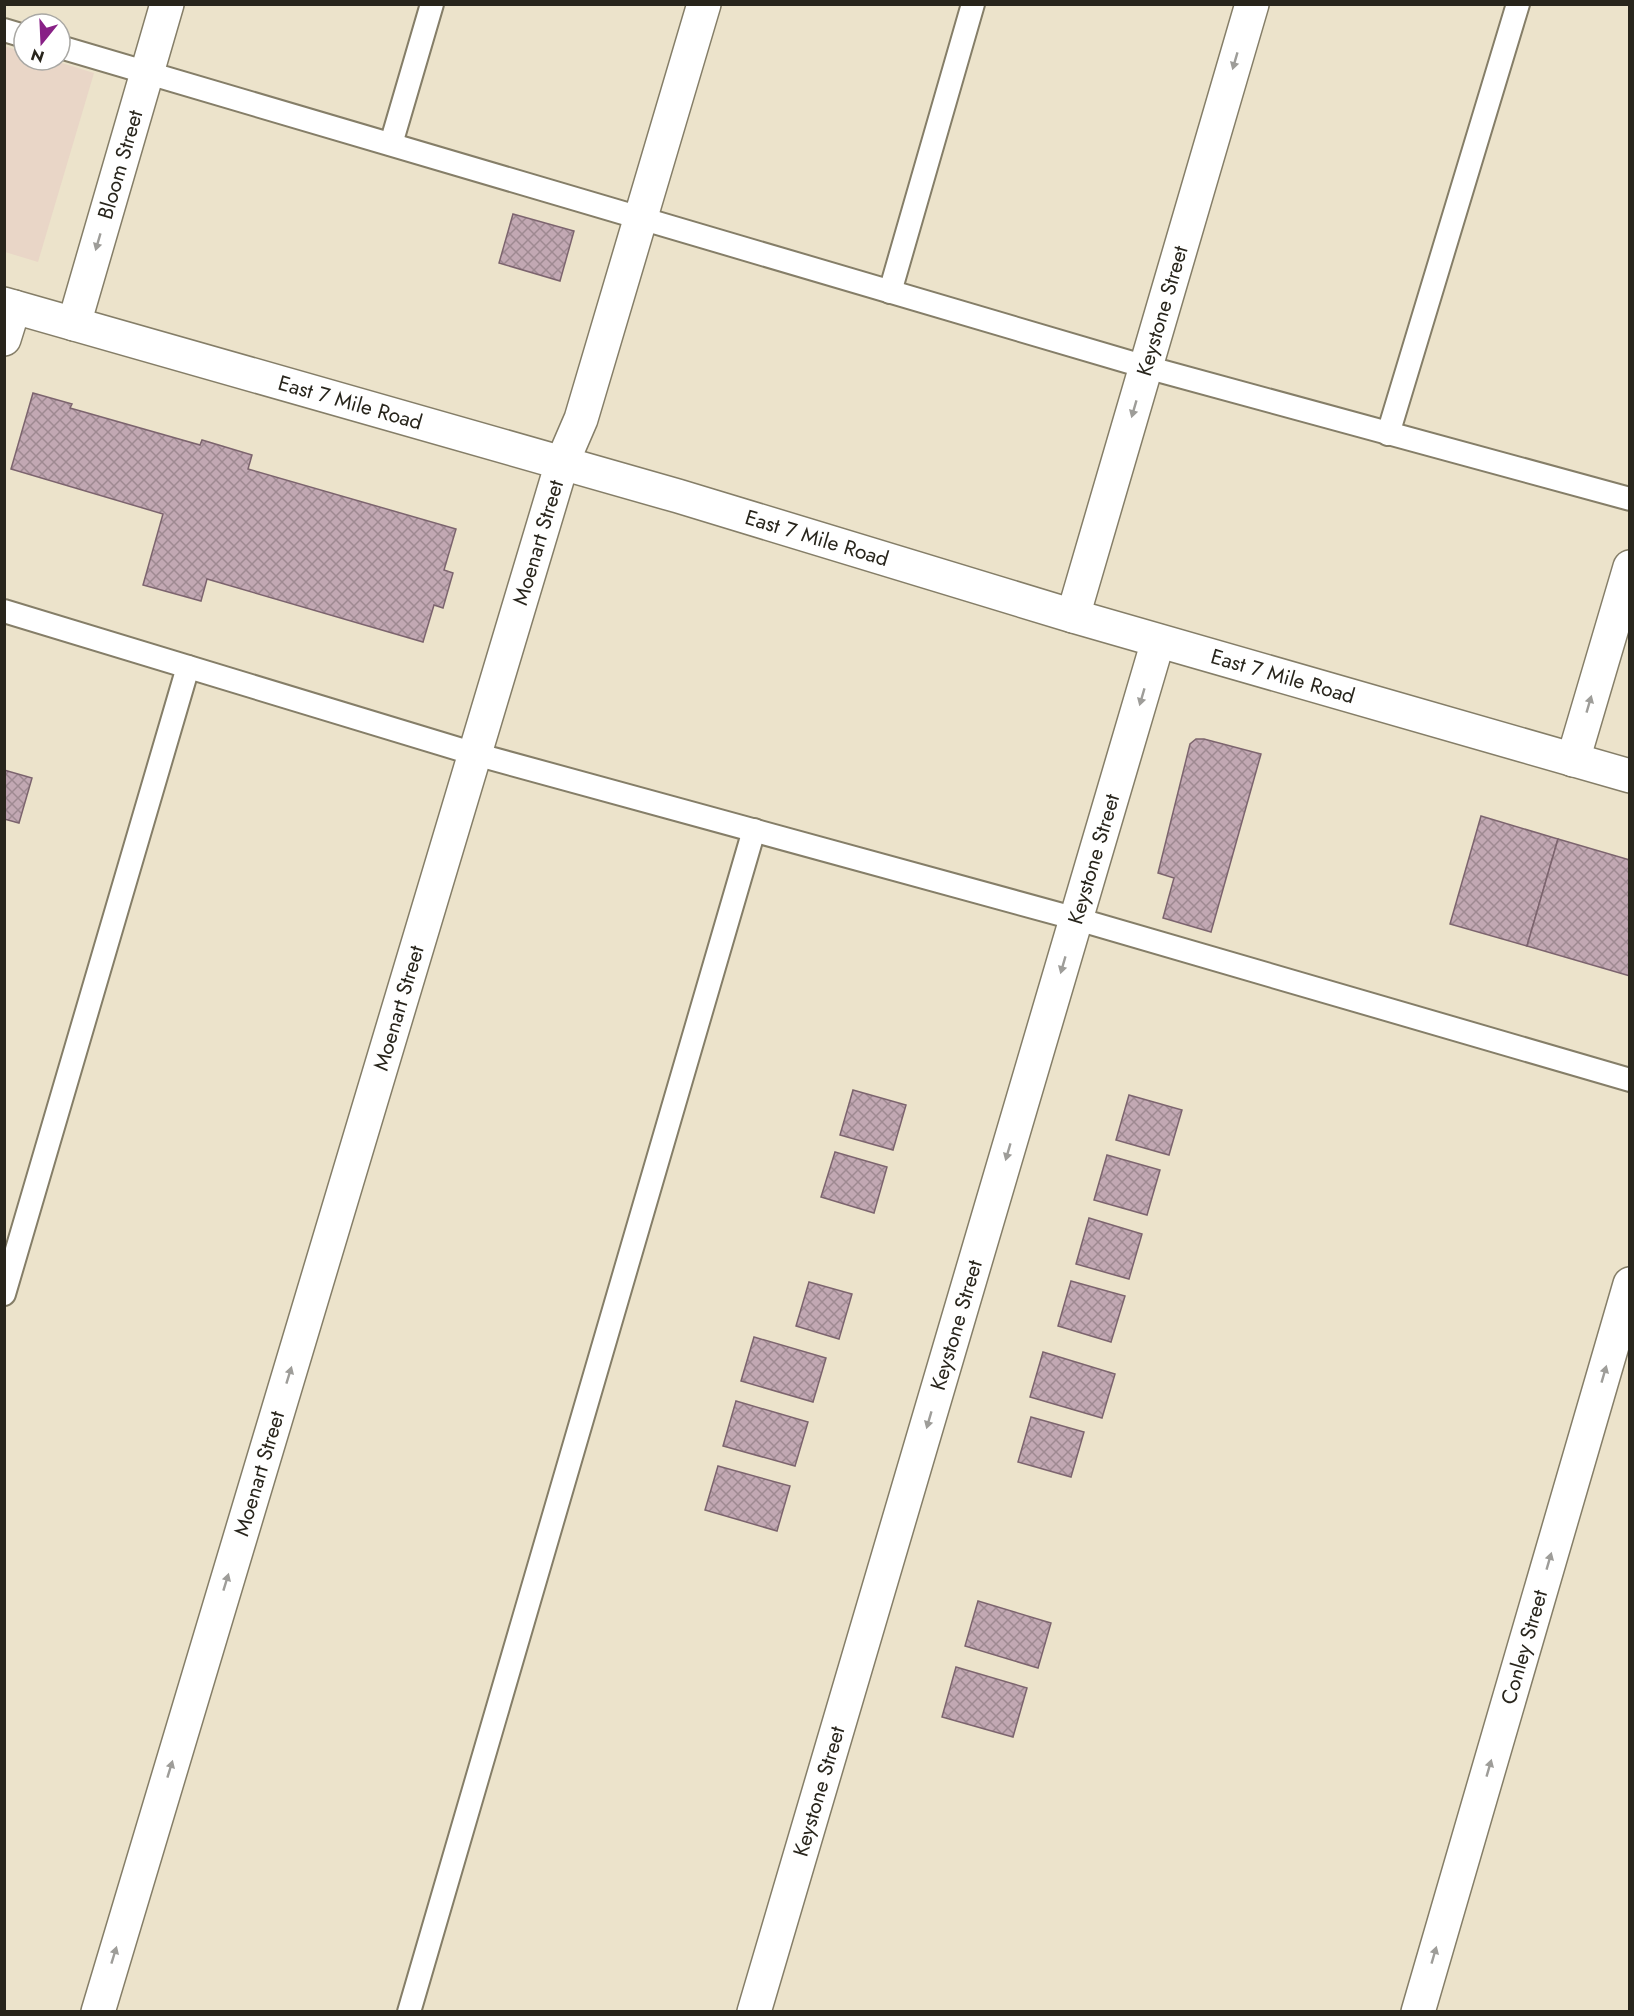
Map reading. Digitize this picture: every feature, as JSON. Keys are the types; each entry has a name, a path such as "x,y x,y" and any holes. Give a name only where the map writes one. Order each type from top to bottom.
{"street":[{"name":"Bloom Street","path":"74,324 167,4"},
{"name":"Moenart Street","path":"98,2012 562,463 581,419 704,4"},
{"name":"Keystone Street","path":"1073,616 1252,4"},
{"name":"East 7 Mile Road","path":"9,306 678,496 1073,616 1629,776"},
{"path":"4,339 9,306"},
{"path":"1573,760 1629,567"},
{"name":"Keystone Street","path":"754,2012 1158,641"},
{"name":"Conley Street","path":"1418,2012 1629,1284"}],"lane":[{"path":"391,144 432,4"},
{"path":"890,292 972,4"},
{"path":"1388,434 1518,4"},
{"path":"72,50 1146,367 1629,499"},
{"path":"4,611 475,754 1077,919 1629,1080"},
{"path":"4,1294 188,667"},
{"path":"409,2012 754,830"}],"shaded area":[{"path":"4,46 12,48 12,72 72,72 72,66 94,73 38,262 5,252"}],"building":[{"path":"513,214 574,231 560,281 499,263"},
{"path":"33,393 72,404 70,408 200,445 202,440 252,455 248,469 456,529 444,570 453,573 443,608 434,605 423,642 207,579 201,601 143,585 163,514 11,469"},
{"path":"1196,739 1261,754 1211,932 1163,918 1174,878 1158,873 1190,744"},
{"path":"4,770 32,778 19,823 4,819"},
{"path":"1481,816 1558,839 1527,946 1450,924"},
{"path":"1558,839 1630,860 1630,976 1527,946"},
{"path":"853,1090 906,1105 893,1150 840,1135"},
{"path":"1129,1095 1182,1110 1169,1155 1116,1140"},
{"path":"835,1152 887,1167 874,1213 821,1197"},
{"path":"1107,1155 1160,1170 1147,1215 1094,1200"},
{"path":"1089,1218 1142,1234 1129,1279 1076,1264"},
{"path":"1071,1281 1125,1296 1111,1342 1058,1326"},
{"path":"809,1282 852,1294 839,1339 796,1326"},
{"path":"754,1337 826,1358 813,1402 741,1381"},
{"path":"1043,1352 1115,1374 1102,1418 1030,1397"},
{"path":"736,1401 808,1422 795,1466 723,1446"},
{"path":"1031,1417 1084,1432 1071,1477 1018,1462"},
{"path":"718,1466 790,1486 777,1531 705,1510"},
{"path":"978,1601 1051,1623 1038,1668 965,1646"},
{"path":"956,1667 1027,1688 1013,1737 942,1717"}]}
